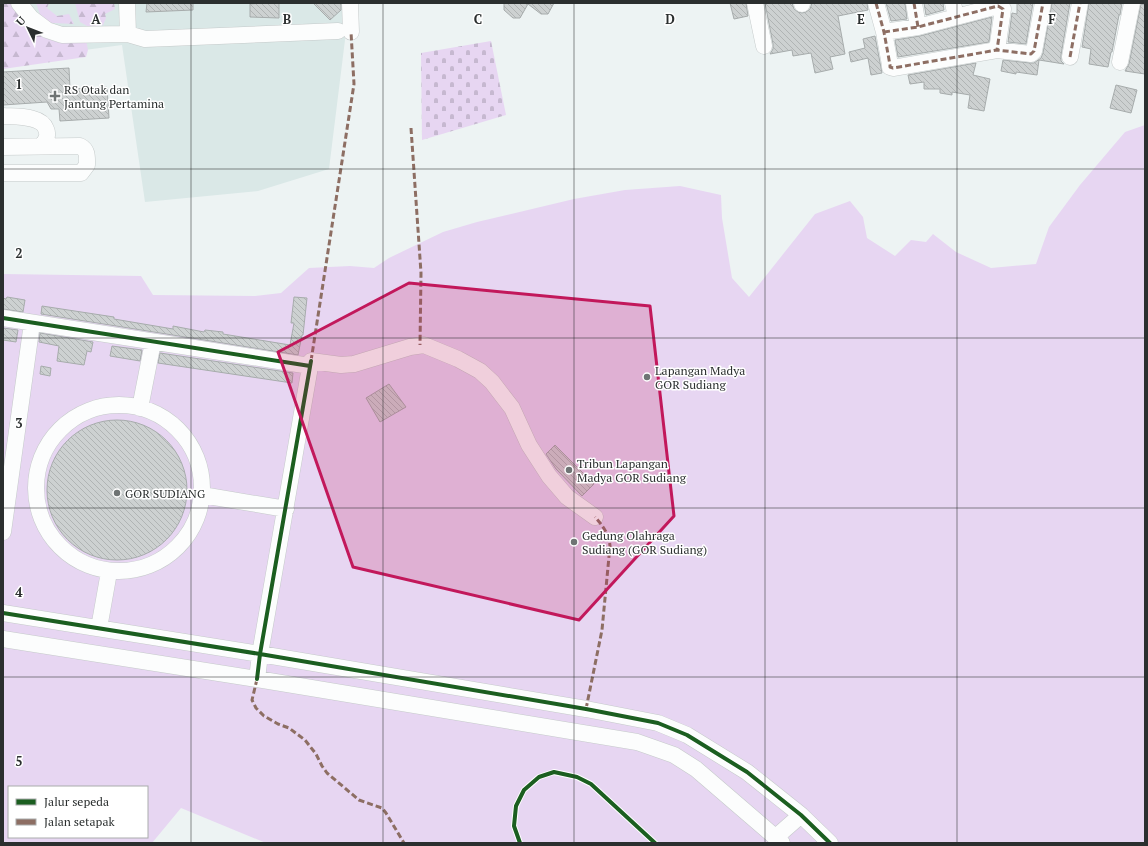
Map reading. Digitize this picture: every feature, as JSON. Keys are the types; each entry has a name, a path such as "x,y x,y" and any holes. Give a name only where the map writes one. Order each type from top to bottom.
{"street":[{"path":"19,3 31,18 47,30 62,35 128,34 145,39 345,32 350,3"},
{"path":"127,3 128,34"},
{"path":"755,3 764,46"},
{"path":"876,3 884,32 890,65 892,68 997,50 1032,54 1034,51 1042,3"},
{"path":"914,3 918,27"},
{"path":"1070,57 1080,3"},
{"path":"1120,62 1132,3"},
{"path":"884,32 918,27 954,10 998,6 1003,9 997,50"},
{"path":"3,116 37,120 44,125 48,133 46,141 41,146"},
{"path":"3,147 80,146 84,148 86,152 87,165 80,173 3,173"},
{"path":"3,318 310,366 337,374 368,368 416,354 427,356 475,378 492,382 512,408 529,446 549,476 567,497 596,517"},
{"path":"3,532 32,323"},
{"path":"140,408 153,342"},
{"path":"257,679 260,654 310,366"},
{"path":"128,405 140,408 153,412 175,426 191,446 201,470 202,495 194,524 187,537 172,553 153,565 132,571 109,572 84,565 62,550 46,530 36,505 36,478 43,453 57,432 78,416 102,406 128,405"},
{"path":"10,473 36,478"},
{"path":"202,495 286,509"},
{"path":"99,628 109,572"},
{"path":"3,613 260,654 586,709 658,723 687,735 747,772 801,815 830,843"},
{"path":"3,639 257,679 637,742 674,755 696,769 779,840 801,815"}],"highlighted area":[{"path":"409,283 650,306 674,516 579,620 353,567 278,352"}],"shaded area":[{"path":"3,3 343,3 345,40 329,169 258,191 145,202 122,45 3,61"}],"green space":[{"path":"3,3 19,3 31,18 85,35 88,50 86,57 3,69"},
{"path":"36,3 49,3 47,8 57,16 69,14 74,24 49,24 42,20"},
{"path":"75,3 114,3 115,9 105,14 106,18 103,25 89,27 80,22"},
{"path":"491,41 506,115 422,140 421,53"},
{"name":"Gedung Olahraga Sudiang (GOR Sudiang)","path":"1145,125 1145,843 266,843 181,808 152,843 3,843 3,274 141,276 153,295 255,296 281,293 309,268 350,266 374,268 389,258 443,232 477,222 574,199 625,190 680,186 721,195 722,218 732,278 749,297 815,214 850,201 863,217 867,238 895,256 911,240 926,242 933,234 956,252 991,268 1036,264 1049,227 1080,185 1125,132"}],"building":[{"path":"147,3 193,3 193,10 146,12"},
{"path":"279,3 279,18 250,17 250,4"},
{"path":"313,3 341,3 341,10 330,20"},
{"path":"504,3 554,3 548,14 541,14 528,4 520,18 513,18 504,10"},
{"path":"730,3 746,3 748,16 734,19"},
{"path":"765,3 792,3 794,9 802,13 810,9 812,3 867,3 868,10 838,16 845,54 830,57 833,69 815,73 811,53 793,56 792,50 770,54 773,49 773,44"},
{"path":"886,3 905,3 907,19 891,21"},
{"path":"924,3 943,3 944,10 926,15"},
{"path":"1017,3 1033,3 1026,44 1008,42 1012,13 1017,14"},
{"path":"1052,3 1070,3 1061,55 1061,61 1064,64 1039,60 1037,75 1016,72 1016,74 1001,71 1003,60 1034,63 1041,58"},
{"path":"1089,3 1122,3 1108,67 1089,64 1091,49 1082,47"},
{"path":"1141,4 1145,5 1145,74 1125,71 1129,64"},
{"path":"992,17 989,42 898,57 895,40 920,36"},
{"path":"875,36 882,73 871,75 868,58 851,62 849,52 865,48 863,39"},
{"path":"976,63 973,75 990,79 984,111 968,108 970,95 952,92 952,95 940,93 940,89 924,89 924,82 910,84 908,75"},
{"name":"RS Otak dan Jantung Pertamina","path":"69,68 70,89 107,87 109,118 60,121 59,109 51,109 47,102 3,105 3,72"},
{"path":"1116,85 1137,90 1131,113 1110,108"},
{"path":"7,297 25,300 23,312 3,309 3,298 6,299"},
{"path":"294,297 307,298 303,335 298,355 41,314 42,306 114,317 114,319 173,329 173,326 204,332 205,330 223,332 223,334 290,345 294,323 291,323"},
{"path":"3,328 18,330 16,342 3,340"},
{"path":"40,333 93,342 91,352 87,351 84,365 57,361 59,346 39,342"},
{"path":"112,346 142,350 140,361 110,356"},
{"path":"160,353 293,373 292,383 158,363"},
{"path":"41,366 51,368 50,376 40,374"},
{"path":"389,384 406,407 380,422 366,398"},
{"name":"GOR SUDIANG","path":"117,420 137,423 144,426 156,432 171,446 184,470 187,490 184,510 181,517 175,529 161,544 137,557 117,560 97,557 90,554 78,548 63,534 50,510 47,490 50,470 53,463 59,451 73,436 97,423"},
{"name":"Tribun Lapangan Madya GOR Sudiang","path":"555,445 594,484 582,496 556,469 546,454"}],"marked path":[{"path":"876,3 884,32 890,67 893,68 997,50 1031,54 1034,51 1043,3"},
{"path":"914,3 918,27"},
{"path":"1070,57 1080,3"},
{"path":"884,32 918,27 998,6 1003,9 997,50"},
{"path":"311,361 354,84 351,32"},
{"path":"411,128 421,273 420,345"},
{"path":"586,709 602,630 610,546 605,530 595,517"},
{"path":"257,679 252,700 256,708 264,716 289,728 305,740 316,754 327,773 359,800 382,808 404,843"}],"cycle path":[{"path":"3,318 310,366"},
{"path":"257,679 260,654 311,361"},
{"path":"3,613 260,654 586,709 658,723 687,735 747,772 801,815 830,843"},
{"path":"520,843 514,826 516,806 524,790 539,777 554,772 577,777 591,784 655,843"}],"place":[{"name":"RS Otak dan Jantung Pertamina","path":"55,96"},
{"name":"Lapangan Madya GOR Sudiang","path":"647,377"},
{"name":"Tribun Lapangan Madya GOR Sudiang","path":"569,470"},
{"name":"GOR SUDIANG","path":"117,493"},
{"name":"Gedung Olahraga Sudiang (GOR Sudiang)","path":"574,542"}]}
